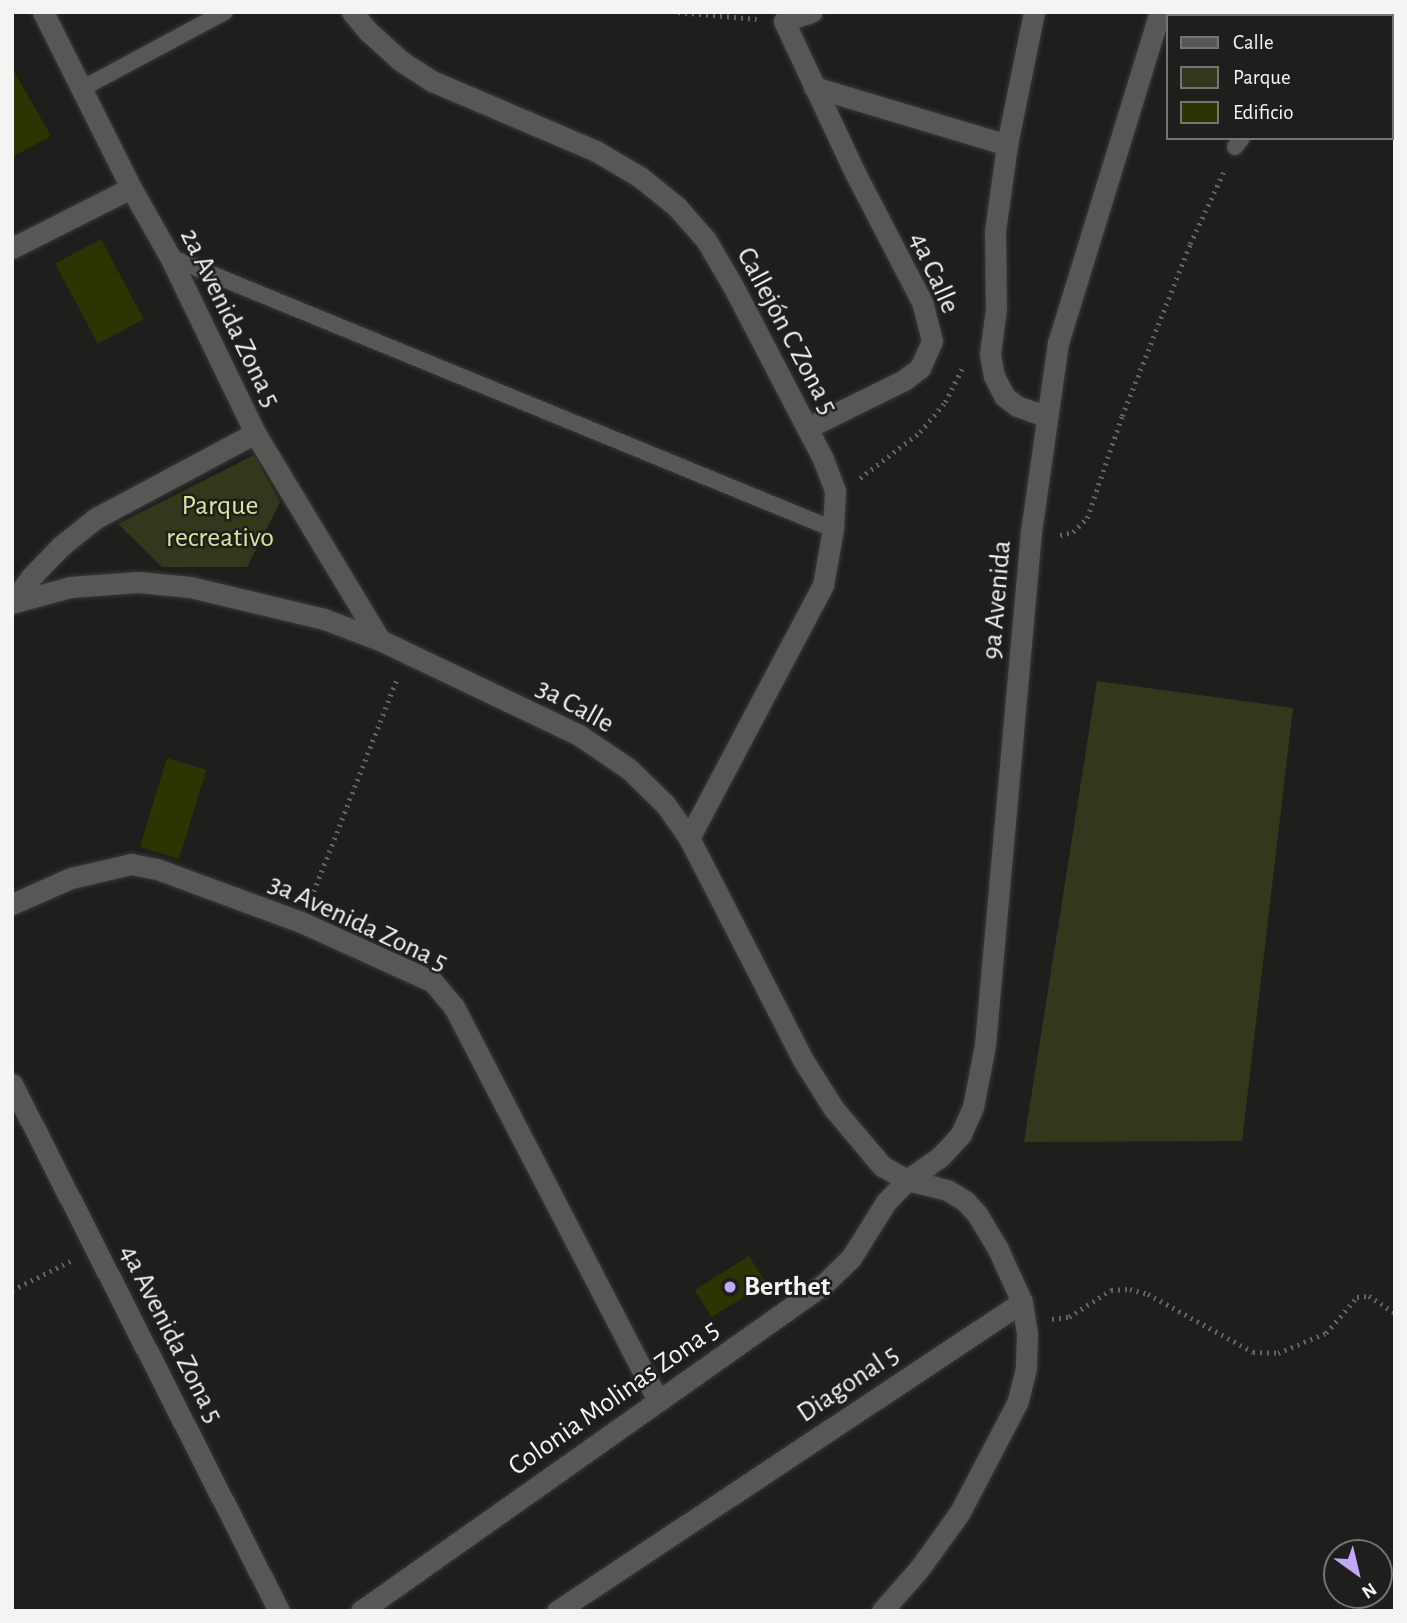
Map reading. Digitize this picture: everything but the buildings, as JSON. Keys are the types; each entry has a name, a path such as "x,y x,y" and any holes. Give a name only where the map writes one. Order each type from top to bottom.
{"street":[{"name":"2a Avenida Zona 5","path":"43,12 131,188 170,257 256,433 380,640"},
{"name":"Callejón C Zona 5","path":"352,12 369,32 401,61 432,81 596,151 640,177 677,207 706,240 726,274 807,428 835,491 833,529 823,585 689,838"},
{"path":"784,21 812,12"},
{"name":"4a Calle","path":"1034,12 1007,145 995,231 996,309 990,354 993,376 1004,396 1017,406 1046,417"},
{"name":"9a Avenida","path":"907,1181 939,1158 961,1133 973,1107 985,1045 1031,532 1058,343 1160,12"},
{"name":"4a Calle","path":"784,21 856,175 923,304 932,341 920,368 904,380 807,428"},
{"path":"814,87 1007,145"},
{"path":"12,248 131,188"},
{"path":"13,603 31,577 61,546 96,518 256,433"},
{"name":"3a Calle","path":"13,603 70,587 138,582 190,587 324,619 380,640 579,735 629,769 665,804 689,838 803,1060 834,1109 882,1166 907,1181"},
{"name":"3a Avenida Zona 5","path":"12,904 71,878 131,864 157,869 301,922 433,982 445,992 658,1401"},
{"name":"4a Avenida Zona 5","path":"12,1084 278,1611"},
{"path":"883,1611 919,1569 960,1512 1017,1403 1026,1368 1027,1334 1021,1302 997,1247 977,1214 965,1200 947,1190 907,1181"},
{"name":"Colonia Molinas Zona 5","path":"361,1611 824,1284 851,1258 886,1202 907,1181"},
{"name":"Diagonal 5","path":"557,1611 1021,1302"}],"lane":[{"path":"83,88 225,12"},
{"path":"170,257 833,529"}],"path":[{"path":"677,12 784,21"},
{"path":"1031,532 1063,535 1073,532 1087,518 1122,416 1189,244 1239,143"},
{"path":"835,491 866,474 920,432 945,402 969,357"},
{"path":"301,922 406,654"},
{"path":"12,1290 96,1248"},
{"path":"1021,1302 1044,1316 1069,1317 1111,1290 1130,1289 1148,1294 1253,1352 1279,1353 1326,1333 1357,1297 1368,1296 1395,1313"}],"green space":[{"name":"Parque recreativo","path":"254,455 280,502 247,567 162,567 118,524"},
{"path":"1097,681 1293,708 1242,1141 1024,1142"}],"place":[{"name":"Berthet","path":"730,1287"}]}
